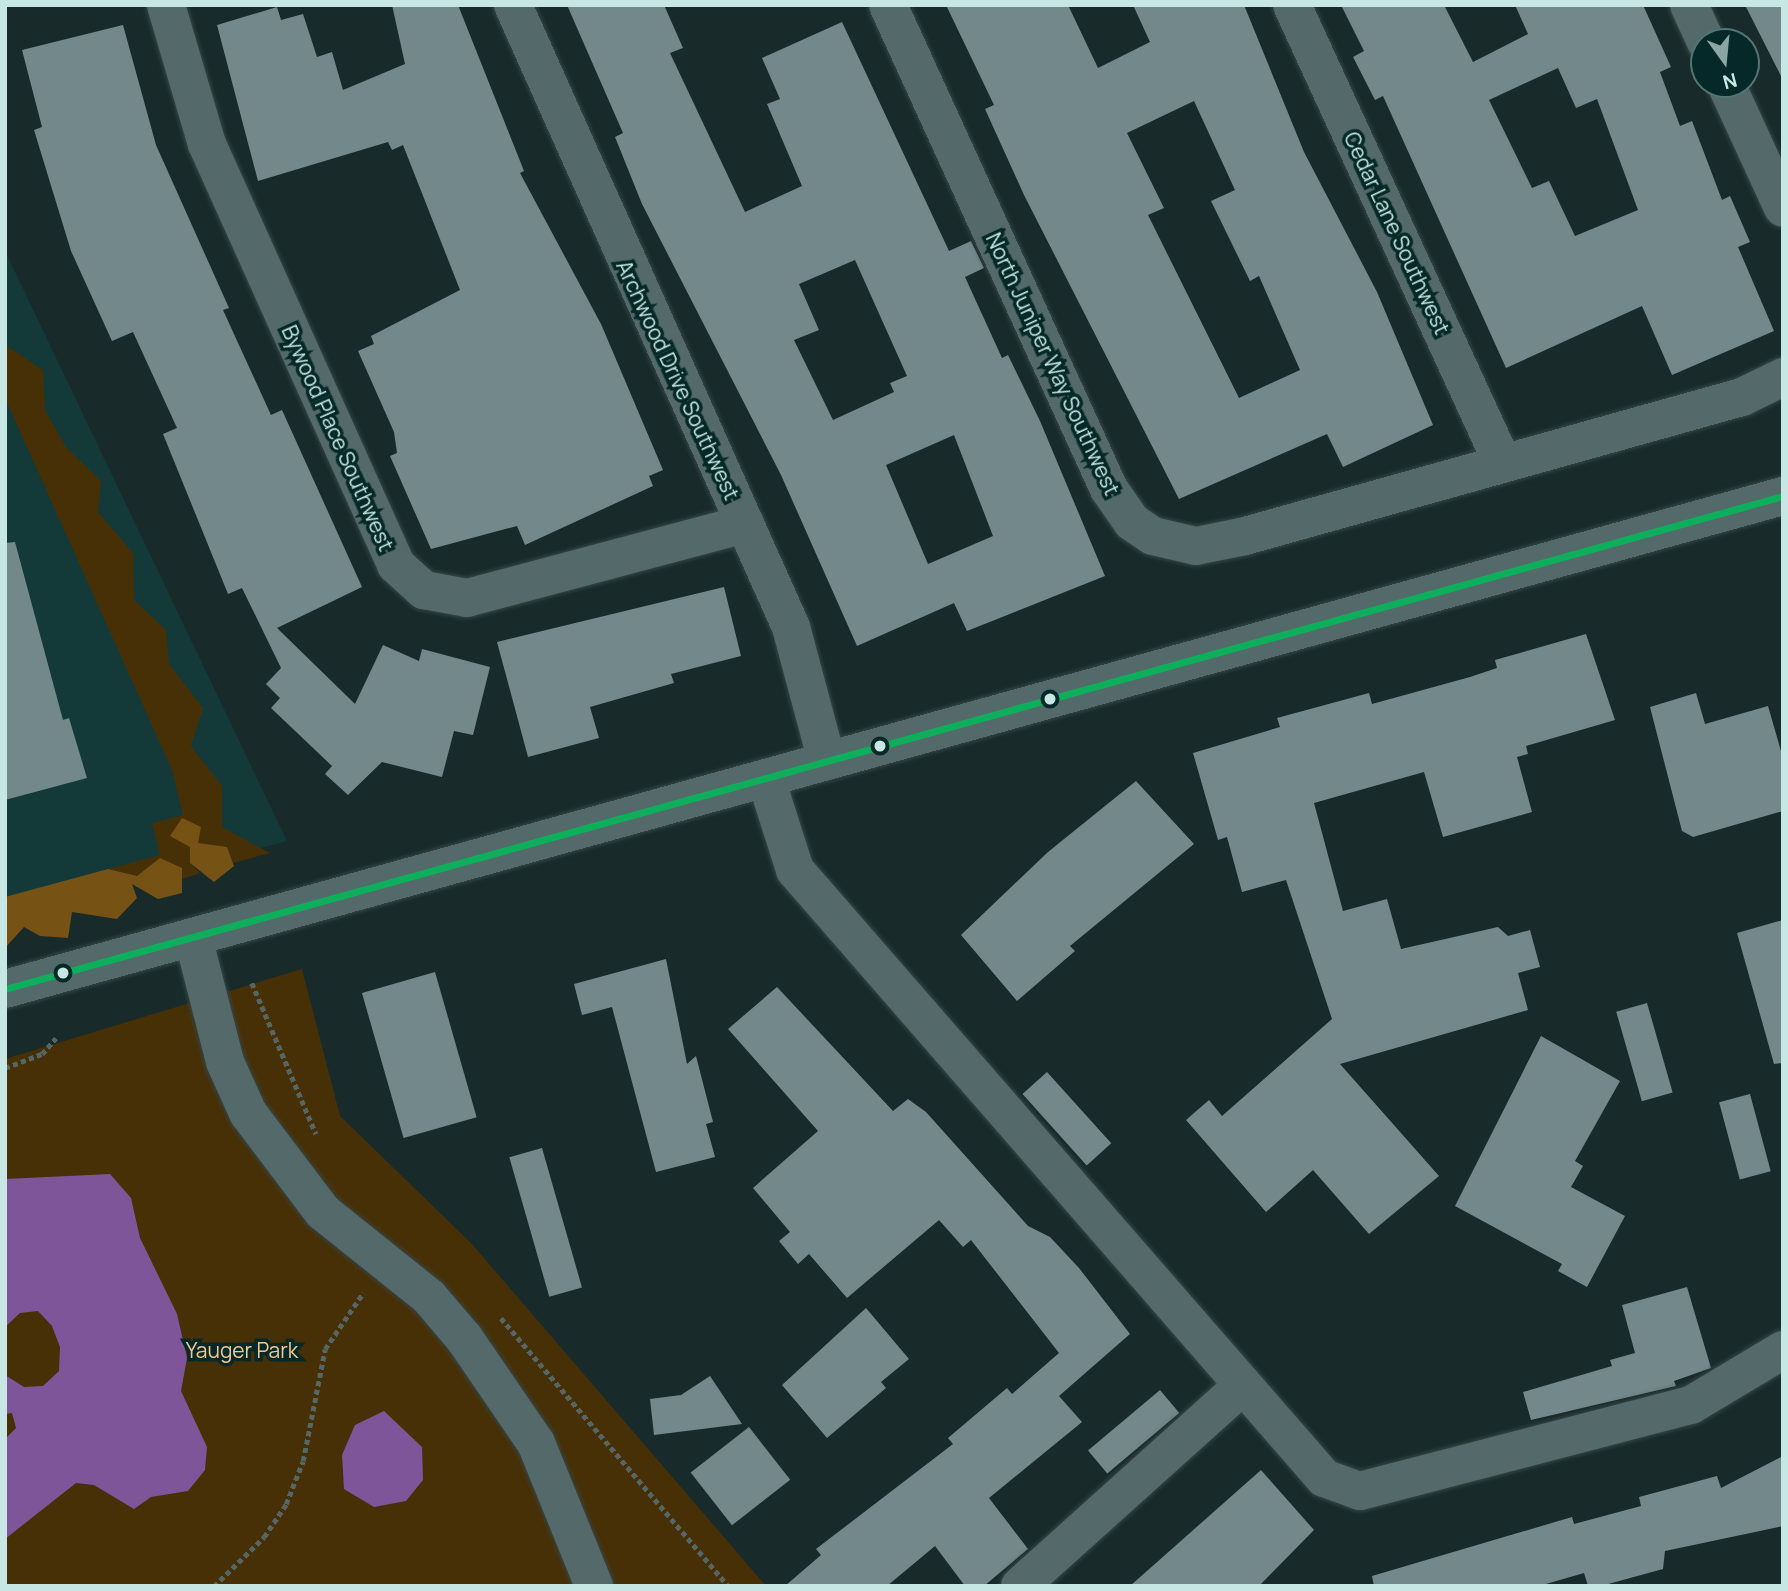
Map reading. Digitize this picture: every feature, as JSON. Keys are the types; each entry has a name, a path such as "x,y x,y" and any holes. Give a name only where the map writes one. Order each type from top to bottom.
{"street":[{"name":"Bywood Place Southwest","path":"166,5 207,144 396,565 424,590 467,598 745,524"},
{"name":"Archwood Drive Southwest","path":"513,5 791,627 827,761"},
{"name":"North Juniper Way Southwest","path":"888,5 1109,489 1132,522 1153,536 1196,546 1742,397 1783,377"},
{"name":"Cedar Lane Southwest","path":"1292,5 1502,462"},
{"path":"1689,5 1700,28"},
{"path":"1732,98 1783,208"},
{"path":"5,989 827,761 1781,503"},
{"path":"766,779 795,870 1241,1387 1324,1478 1360,1491 1691,1405 1783,1350"},
{"path":"193,937 225,1062 248,1113 323,1212 394,1266 464,1338 536,1443 594,1586"},
{"path":"1020,1586 1241,1387"}],"path":[{"path":"5,1068 42,1054 57,1038"},
{"path":"215,1585 264,1537 286,1504 309,1424 325,1349 352,1303 394,1266"}],"shaded area":[{"path":"5,251 287,841 5,915"},
{"path":"182,818 201,827 198,843 227,847 234,866 214,882 190,863 190,847 170,836"},
{"path":"160,858 182,868 182,893 158,899 132,884 137,898 117,919 72,912 68,938 40,936 24,927 5,948 5,897 108,869 137,876"},
{"path":"110,1174 131,1198 140,1238 177,1314 187,1358 181,1391 207,1447 205,1470 188,1491 151,1497 134,1509 94,1485 76,1483 5,1539 5,1439 16,1428 12,1413 5,1414 5,1375 24,1387 43,1386 59,1371 60,1347 52,1326 38,1311 20,1313 5,1327 5,1179"},
{"path":"384,1411 422,1447 423,1480 406,1501 374,1507 344,1489 342,1455 355,1425"}],"green space":[{"path":"5,335 7,346 43,370 45,410 66,447 101,481 98,512 133,553 134,600 166,630 169,664 203,708 191,746 222,786 222,827 270,853 233,863 227,847 190,847 190,863 200,873 182,879 182,868 137,876 108,869 160,855 152,823 183,815 172,770 5,398"},
{"name":"Yauger Park","path":"302,969 340,1116 471,1243 766,1586 5,1586 5,1059"}],"building":[{"path":"392,5 458,5 524,171 520,173 601,324 663,470 649,476 653,486 525,545 517,526 431,549 390,456 397,453 394,432 358,351 374,344 371,336 460,290 403,145 392,150 388,142 258,181 217,25 277,7 281,20 303,14 317,57 332,52 343,90 405,64"},
{"path":"567,5 664,5 683,48 670,53 745,212 802,186 767,104 780,99 762,58 842,22 949,251 971,241 984,268 965,277 1002,358 1008,355 1040,421 1105,576 967,631 954,603 857,646 781,475 642,204 615,137 623,133","holes":["855,260 907,376 890,383 894,392 833,420 794,340 819,330 799,284","954,435 993,536 928,564 886,465"]},
{"path":"946,5 1068,5 1098,68 1150,42 1133,5 1244,5 1304,152 1377,292 1433,425 1343,467 1327,434 1179,499 1024,195 985,109 994,105","holes":["1194,101 1235,190 1211,201 1250,281 1259,276 1300,370 1239,398 1148,215 1164,208 1127,133"]},
{"path":"1341,5 1444,5 1473,62 1528,34 1515,5 1643,5 1671,67 1660,72 1680,126 1692,121 1722,200 1730,196 1750,242 1738,247 1774,331 1672,375 1642,306 1506,368 1383,96 1375,100 1353,57 1364,51","holes":["1558,68 1576,108 1597,99 1638,210 1575,236 1549,181 1532,188 1489,100"]},
{"path":"1745,5 1783,5 1783,80 1760,35 1760,28 1757,28"},
{"path":"123,25 156,145 229,308 223,310 271,415 282,410 362,587 277,628 355,704 383,645 419,661 422,649 490,667 473,735 454,731 442,777 382,762 348,795 325,774 332,766 271,708 280,698 266,684 281,668 242,588 228,594 163,434 177,428 133,332 112,341 71,251 34,130 42,127 22,50"},
{"path":"15,542 63,720 69,718 87,778 5,800 5,543"},
{"path":"724,587 741,656 671,674 674,683 590,707 599,738 528,757 497,642"},
{"path":"1586,634 1615,720 1526,746 1528,754 1517,757 1532,812 1443,837 1424,772 1314,803 1343,911 1387,899 1401,949 1498,927 1508,936 1530,930 1540,967 1518,973 1528,1010 1340,1064 1439,1176 1369,1234 1313,1170 1266,1212 1186,1120 1209,1100 1222,1116 1332,1019 1286,880 1242,892 1227,837 1218,840 1193,753 1280,727 1277,718 1369,693 1372,704 1470,677 1497,668 1495,660"},
{"path":"1696,693 1705,724 1768,706 1783,758 1783,811 1693,837 1682,831 1650,707"},
{"path":"1136,781 1194,844 1070,946 1075,951 1017,1001 961,935 1048,852"},
{"path":"1783,920 1783,1063 1774,1064 1737,933"},
{"path":"666,959 687,1064 696,1056 713,1122 706,1124 715,1157 656,1172 612,1007 582,1015 574,984"},
{"path":"435,972 477,1117 404,1138 362,993"},
{"path":"777,987 893,1111 908,1099 926,1112 1028,1226 1050,1237 1079,1268 1130,1334 1059,1396 1082,1422 989,1498 1028,1549 984,1586 965,1586 935,1546 887,1586 785,1586 821,1555 816,1549 953,1444 948,1438 1007,1388 1012,1394 1059,1353 971,1240 963,1247 939,1220 847,1298 809,1254 798,1264 779,1241 790,1232 753,1188 818,1131 728,1029"},
{"path":"1647,1003 1673,1092 1642,1101 1616,1012"},
{"path":"1541,1036 1620,1081 1575,1161 1583,1166 1571,1187 1625,1216 1587,1287 1558,1271 1562,1264 1455,1206"},
{"path":"1047,1072 1111,1143 1087,1165 1022,1094"},
{"path":"1750,1094 1771,1171 1740,1180 1719,1102"},
{"path":"542,1148 582,1287 549,1297 509,1157"},
{"path":"1687,1287 1711,1368 1674,1381 1676,1386 1531,1420 1523,1392 1612,1366 1610,1360 1635,1353 1622,1305"},
{"path":"866,1308 909,1359 881,1382 886,1388 827,1438 782,1385"},
{"path":"710,1376 742,1424 654,1435 650,1399 681,1395"},
{"path":"1160,1390 1179,1413 1107,1473 1088,1450"},
{"path":"749,1427 790,1480 732,1525 691,1473"},
{"path":"1783,1456 1783,1526 1665,1551 1663,1569 1601,1586 1588,1586 1584,1573 1539,1586 1374,1586 1372,1576 1572,1517 1574,1524 1641,1506 1639,1497 1717,1476 1721,1488"},
{"path":"1261,1470 1314,1530 1259,1586 1130,1586"}],"transit line":[{"path":"5,989 1783,496"}]}
